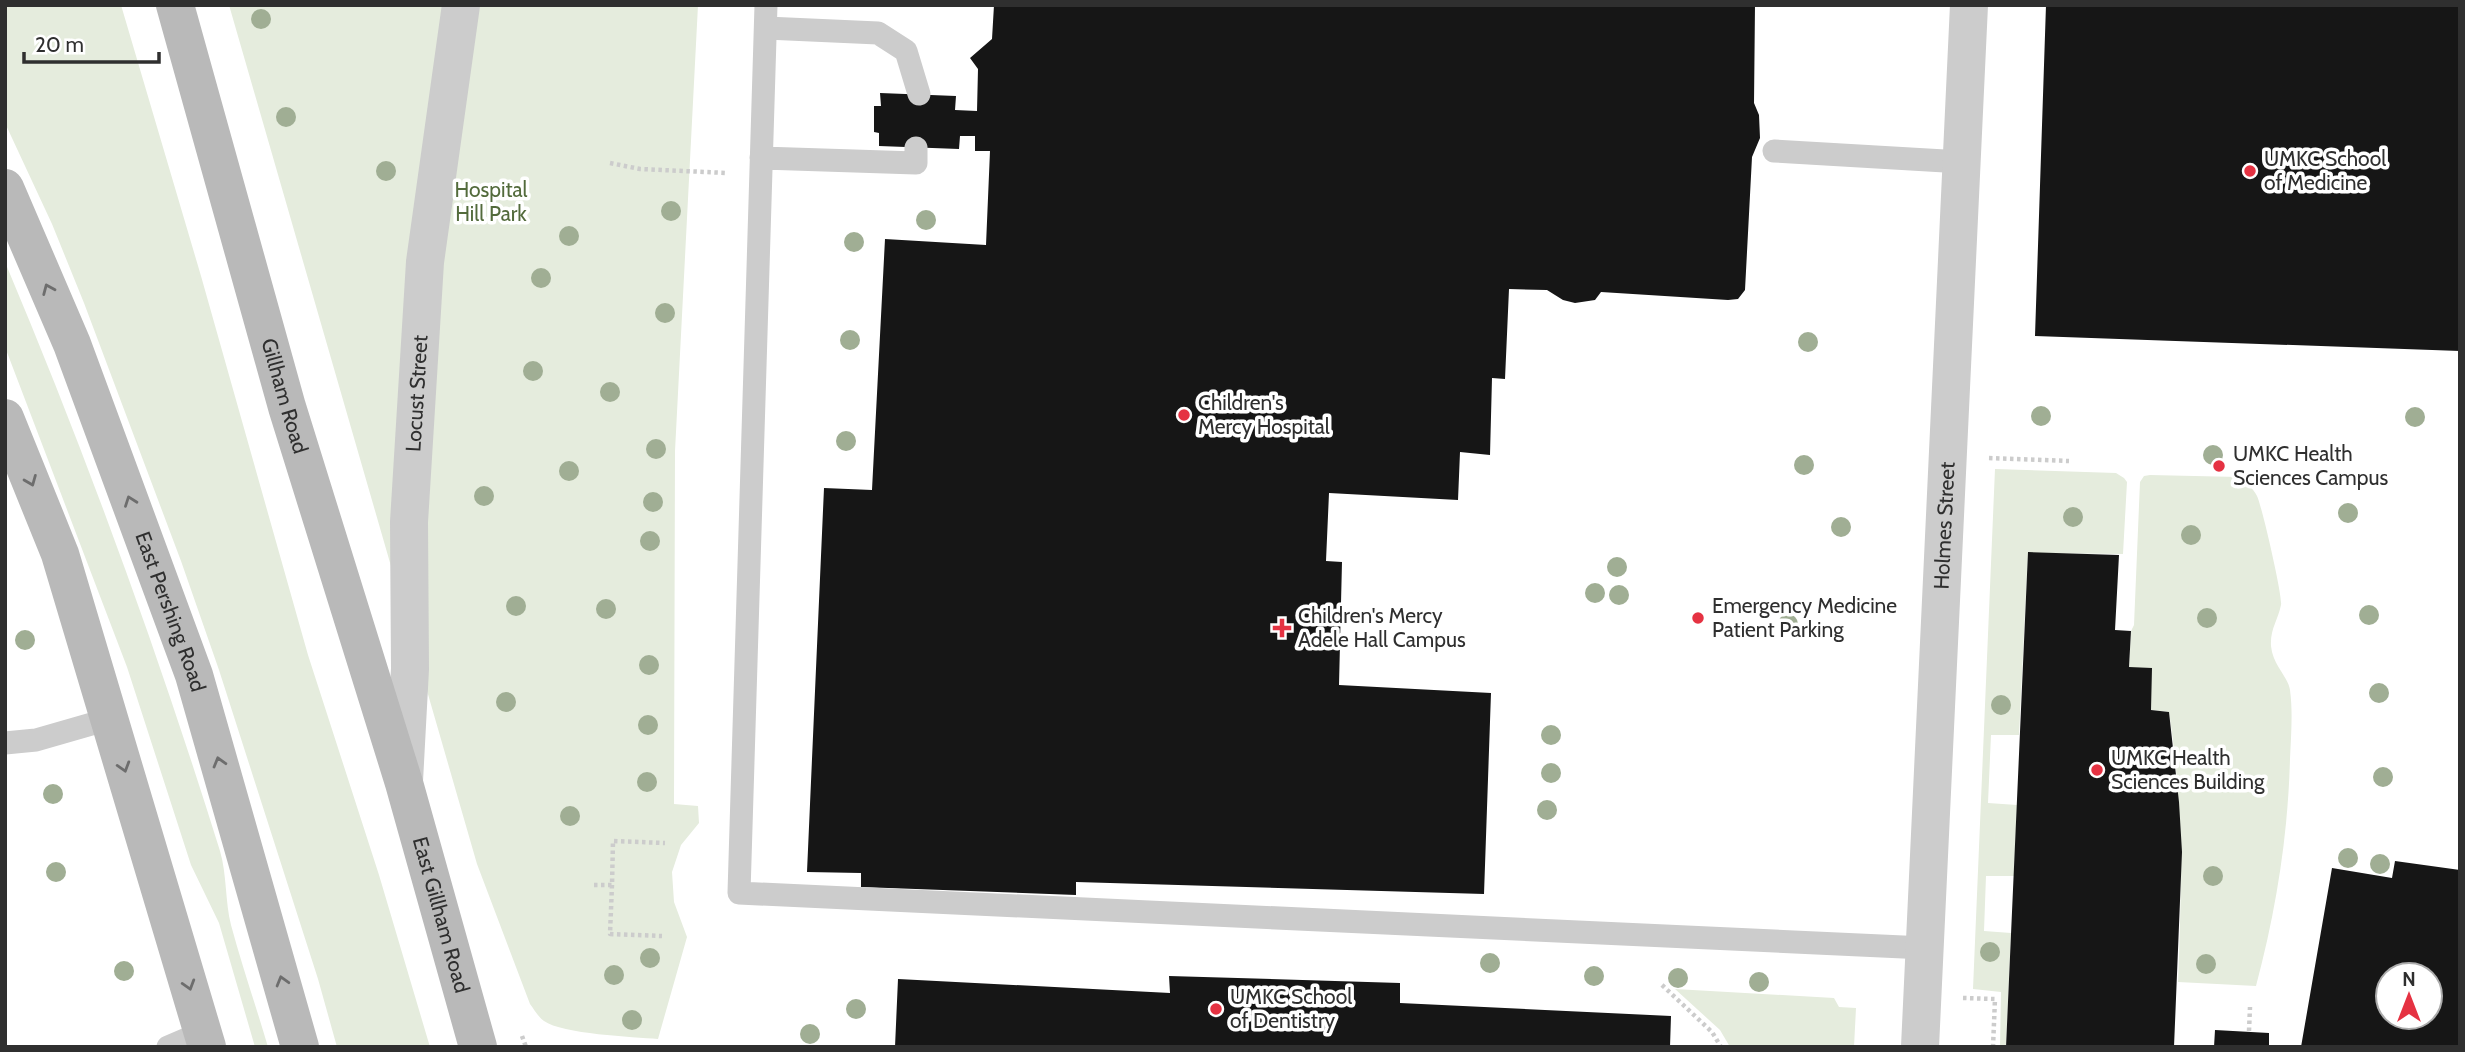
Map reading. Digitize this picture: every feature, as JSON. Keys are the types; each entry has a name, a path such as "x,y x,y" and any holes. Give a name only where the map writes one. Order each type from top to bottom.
{"main road":[{"name":"Gillham Road","path":"175,5 287,407 404,783"},
{"name":"East Pershing Road","path":"5,188 72,344 194,675 300,1047"},
{"path":"5,418 60,554 205,1039"},
{"name":"East Gillham Road","path":"404,783 478,1047"}],"street":[{"name":"Locust Street","path":"404,783 410,669 409,522 425,262 461,5"},
{"name":"Holmes Street","path":"1920,1047 1969,5"}],"lane":[{"path":"919,94 906,51 878,33 766,17 739,893 1925,948"},
{"path":"761,166 916,163 916,148"},
{"path":"1774,151 1962,162"},
{"path":"5,743 36,740 109,719"},
{"path":"168,1047 205,1039"}],"path":[{"path":"610,163 640,169 761,166"},
{"path":"2007,459 2069,461"},
{"path":"662,936 610,934 613,841 665,843"},
{"path":"594,886 612,886"},
{"path":"1662,985 1712,1032 1721,1047"},
{"path":"1955,998 1995,999 1993,1047"},
{"path":"2249,1031 2250,1007"}],"green space":[{"path":"5,5 121,5 308,655 379,875 430,1047 337,1047 318,979 219,670 181,561 84,303 52,224 5,123"},
{"name":"Hospital Hill Park","path":"229,5 698,5 675,451 674,804 698,806 699,823 681,845 672,872 674,902 687,937 658,1039 566,1029 544,1021 530,1004 477,864"},
{"path":"5,262 92,480 172,702 220,851 231,925 268,1047 255,1047 219,923 191,865 127,667 5,347"},
{"path":"1995,469 2116,473 2127,482 2123,554 2028,553 2019,735 1991,735 1988,803 2017,805 2014,876 1986,876 1984,931 2011,933 2006,1047 2000,1047 2001,992 1973,989"},
{"path":"2144,476 2239,477 2257,496 2276,570 2281,605 2271,646 2290,690 2292,724 2289,788 2280,873 2256,986 2178,982 2180,847 2177,779 2169,712 2151,710 2129,667 2131,631 2134,625 2140,482"},
{"path":"1675,989 1834,998 1839,1007 1856,1008 1854,1047 1730,1047 1720,1030"}],"building":[{"name":"Children's Mercy Hospital","path":"994,5 1755,5 1754,103 1759,115 1760,138 1752,157 1745,290 1738,299 1601,292 1595,300 1575,303 1563,300 1547,290 1509,289 1505,379 1492,378 1490,455 1460,452 1458,500 1329,493 1326,561 1342,562 1339,685 1491,693 1484,894 1076,882 1076,895 861,887 861,873 807,872 824,488 872,490 885,239 986,245 990,151 975,151 975,136 960,136 959,149 879,146 879,133 874,132 874,106 881,106 880,93 956,96 955,110 977,111 978,69 970,58 992,39"},
{"name":"UMKC School of Medicine","path":"2046,5 2460,5 2460,351 2035,336"},
{"name":"UMKC Health Sciences Building","path":"2028,552 2119,555 2115,630 2131,631 2129,667 2152,668 2151,710 2169,712 2182,852 2174,1047 2006,1047"},
{"path":"2395,861 2460,870 2460,1047 2301,1047 2332,868 2392,878"},
{"name":"UMKC School of Dentistry","path":"1169,976 1400,983 1400,1003 1671,1016 1670,1047 895,1047 898,979 1170,993"},
{"path":"2215,1030 2269,1033 2269,1047 2214,1047"}],"place":[{"name":"UMKC School of Medicine","path":"2250,171"},
{"name":"Children's Mercy Hospital","path":"1184,415"},
{"name":"UMKC Health Sciences Campus","path":"2219,466"},
{"name":"Emergency Medicine Patient Parking","path":"1698,618"},
{"name":"Children's Mercy Adele Hall Campus","path":"1282,628"},
{"name":"UMKC Health Sciences Building","path":"2097,770"},
{"name":"UMKC School of Dentistry","path":"1216,1009"}]}
